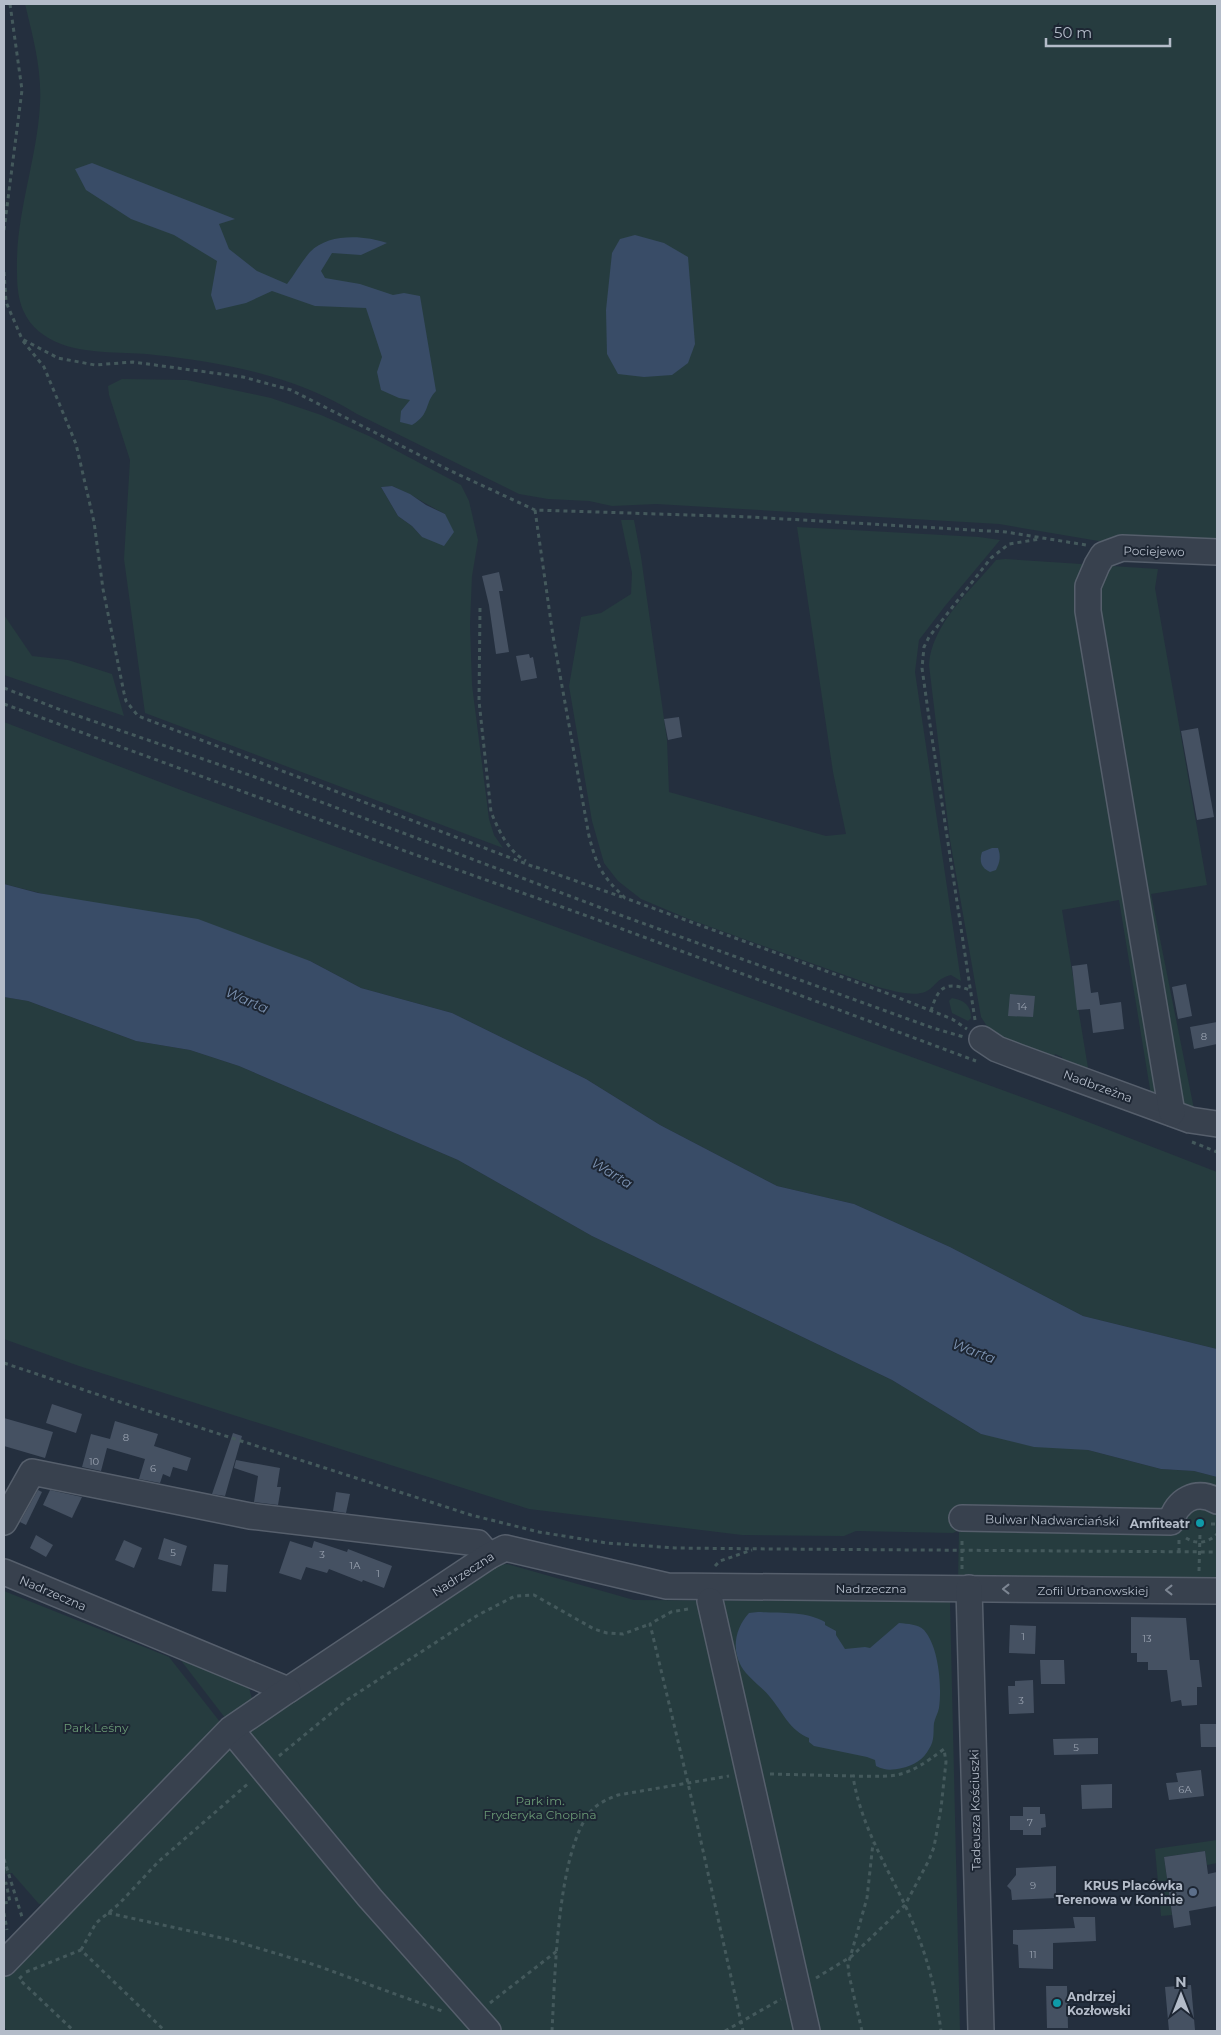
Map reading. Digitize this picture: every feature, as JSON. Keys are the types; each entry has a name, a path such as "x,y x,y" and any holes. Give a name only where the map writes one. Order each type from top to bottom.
{"street":[{"name":"Pociejewo","path":"1093,555 1104,555 1122,548 1217,552"},
{"path":"1093,555 1088,586 1088,611 1172,1113"},
{"name":"Nadbrzeżna","path":"980,1050 997,1049 1190,1120 1217,1124"},
{"path":"4,1522 32,1472 250,1516 478,1543 489,1556"},
{"name":"Bulwar Nadwarciański","path":"962,1528 1171,1522 1174,1512 1179,1505 1191,1497 1203,1495 1214,1512"},
{"name":"Nadrzeczna","path":"4,1572 288,1690 489,1556 505,1548 668,1586 966,1578"},
{"name":"Zofii Urbanowskiej","path":"966,1578 1217,1591"},
{"name":"Tadeusza Kościuszki","path":"966,1578 981,2031"},
{"path":"711,1605 807,2031"},
{"path":"4,1963 230,1729 288,1690"},
{"path":"236,1736 263,1771 370,1898 481,2023"}],"path":[{"path":"4,230 22,90 10,4"},
{"path":"4,272 6,302 22,339 44,368 76,444 94,522 103,589 124,693 126,701 138,716 537,868 625,898 931,1011 952,1019 968,1030 976,1018 947,847 922,668 924,647 936,626 991,558 1009,544 1043,538"},
{"path":"22,339 58,358 95,365 133,362 243,377 291,390 452,471 535,510 760,518 1006,532 1043,538 1093,555"},
{"path":"535,510 553,636 589,836 597,866 609,883 625,898"},
{"path":"480,608 479,701 491,812 510,847 520,858 537,868"},
{"path":"4,688 61,710 255,777 620,915 960,1037 980,1050"},
{"path":"4,704 406,852 980,1050"},
{"path":"931,1011 936,994 945,987 958,986 970,990"},
{"path":"1190,1141 1217,1152"},
{"path":"4,1363 472,1515 539,1532 607,1543 675,1548 1217,1552"},
{"path":"1214,1512 1217,1524"},
{"path":"962,1528 962,1550 966,1578"},
{"path":"1199,1570 1200,1534"},
{"path":"1186,1538 1199,1543 1211,1539 1217,1534"},
{"path":"74,2031 19,1980 27,1971 81,1950 96,1923 158,1862 347,1700 478,1614 515,1596 534,1595 594,1630 623,1634 650,1624 664,1615 678,1610 711,1605"},
{"path":"650,1624 688,1783 743,2031"},
{"path":"552,2031 560,1910 572,1850 584,1821 592,1809 618,1795 748,1773 894,1777 918,1767 944,1749 946,1762 941,1808 934,1846 930,1860 905,1905 852,1956 798,1990 725,2031"},
{"path":"853,1776 860,1808 873,1842 905,1905 924,1949 936,1995 941,2031"},
{"path":"862,2031 848,1965 867,1898 873,1842"},
{"path":"4,1859 28,1940"},
{"path":"4,1884 6,1884 10,1902 4,1904"},
{"path":"107,1913 230,1940 315,1965 454,2016 481,2023 557,1951"},
{"path":"81,1950 165,2031"}],"green space":[{"path":"25,4 1217,4 1217,544 1116,544 999,524 656,504 612,506 589,501 548,499 519,494 334,401 285,381 260,373 207,362 143,354 84,350 55,342 30,322 21,305 18,287 17,251 19,230 35,146 40,104 40,79 34,41"},
{"path":"122,379 187,380 271,398 321,415 369,436 461,485 469,501 478,540 472,576 470,624 472,685 489,819 494,835 503,848 145,713 124,559 130,460 109,395 108,386","holes":["392,486 445,514 422,537 412,526 398,516 381,487"]},
{"path":"621,520 634,520 641,557 667,740 669,792 826,836 846,834 833,772 797,527 979,537 1000,540 919,640 915,672 961,981 951,975 939,981 929,990 914,994 878,987 691,920 641,899 618,881 604,863 592,821 569,686 581,617 601,613 631,594 632,573"},
{"path":"996,560 1158,569 1155,588 1207,885 1151,894 1195,1114 1151,1095 1119,900 1062,910 1089,1074 1064,1064 1062,1057 1055,1054 1052,1059 994,1037 981,1017 950,840 929,665 931,650 944,622"},
{"path":"4,615 32,656 68,660 112,674 124,716 4,675"},
{"path":"4,722 186,792 1065,1113 1217,1172 1217,1349 1083,1316 950,1247 854,1204 777,1186 660,1125 586,1079 452,1013 361,988 310,961 4,884"},
{"path":"4,997 28,1001 136,1041 190,1050 239,1066 458,1160 592,1236 892,1380 981,1434 1088,1450 1161,1469 1194,1471 1217,1477 1217,1491 1166,1517 1217,1495 1217,1583 958,1581 959,1530 953,1533 856,1531 844,1536 742,1535 529,1509 79,1366 4,1339"},
{"path":"952,998 960,1000 968,1006 971,1018 968,1021 952,1013 949,1001"},
{"name":"Park im. Fryderyka Chopina","path":"507,1564 634,1600 950,1602 960,2031 8,2031 4,2027 4,1971 232,1739 242,1737 498,1565"},
{"name":"Park Leśny","path":"4,1591 169,1657 224,1727 52,1903 39,1904 12,1873 4,1874"},
{"path":"176,1654 241,1681 249,1688 253,1702 229,1723"},
{"path":"1217,1840 1217,1863 1207,1865 1205,1851 1164,1857 1172,1915 1161,1916 1155,1849"}],"water":[{"path":"92,163 235,219 219,224 229,249 257,271 287,284 310,252 326,241 357,237 387,243 361,255 332,253 321,271 325,278 360,284 393,295 404,293 420,296 436,391 432,395 422,417 412,425 400,422 401,411 410,400 399,398 381,390 377,372 382,357 366,308 315,306 272,291 246,303 216,310 211,295 217,261 174,235 131,219 86,190 75,169"},
{"path":"635,235 664,243 688,257 695,344 688,363 672,375 644,377 618,374 607,354 606,310 612,253 620,239"},
{"path":"392,486 445,514 454,532 444,546 422,537 412,526 398,516 381,487"},
{"path":"998,848 1000,859 996,870 990,872 983,866 981,858 982,852"},
{"name":"Warta","path":"4,884 38,893 198,919 310,961 361,988 452,1013 586,1079 660,1125 777,1186 854,1204 950,1247 1083,1316 1217,1349 1217,1477 1194,1471 1161,1469 1088,1450 1034,1447 981,1434 892,1380 592,1236 458,1160 239,1066 190,1050 136,1041 28,1001 4,997"},
{"path":"749,1613 793,1613 818,1618 825,1622 825,1625 836,1631 836,1635 845,1649 870,1648 899,1623 916,1625 922,1628 933,1646 938,1667 940,1689 939,1708 934,1723 933,1739 927,1753 914,1764 895,1769 886,1769 876,1766 875,1760 867,1757 814,1746 809,1742 809,1738 791,1726 770,1697 747,1674 738,1659 736,1638 738,1631"}],"building":[{"path":"499,572 503,591 499,591 509,652 496,654 489,605 482,576"},
{"path":"529,654 530,658 533,657 537,678 521,681 516,656"},
{"path":"679,717 682,737 668,740 664,719"},
{"path":"1198,728 1214,817 1197,820 1181,731"},
{"path":"1087,964 1091,993 1098,992 1100,1005 1121,1002 1124,1029 1093,1033 1090,1009 1077,1010 1072,966"},
{"path":"1186,984 1192,1016 1178,1019 1172,987"},
{"path":"1010,994 1035,996 1033,1017 1008,1016"},
{"path":"1217,1022 1217,1044 1194,1049 1190,1027"},
{"path":"52,1404 82,1414 76,1433 46,1423"},
{"path":"4,1418 53,1432 45,1458 4,1446"},
{"path":"115,1421 158,1434 154,1446 191,1458 187,1471 173,1467 170,1477 163,1474 160,1483 139,1479 145,1459 107,1448 101,1471 82,1467 91,1434 110,1439"},
{"path":"233,1433 242,1436 225,1496 212,1494"},
{"path":"236,1460 280,1468 277,1487 281,1487 278,1505 254,1502 258,1476 234,1468"},
{"path":"38,1490 42,1492 26,1525 20,1522"},
{"path":"50,1490 82,1497 72,1518 43,1505"},
{"path":"336,1492 350,1494 346,1513 333,1511"},
{"path":"36,1535 53,1545 46,1557 30,1548"},
{"path":"164,1538 187,1546 181,1566 158,1559"},
{"path":"124,1540 142,1548 134,1568 115,1560"},
{"path":"290,1541 312,1548 314,1541 347,1552 348,1549 392,1566 384,1588 363,1580 362,1582 329,1569 327,1573 306,1567 301,1580 279,1573"},
{"path":"214,1564 228,1565 226,1592 212,1591"},
{"path":"1131,1617 1186,1618 1190,1660 1199,1660 1202,1687 1197,1687 1197,1705 1182,1706 1181,1700 1171,1702 1167,1670 1148,1670 1148,1662 1137,1662 1137,1653 1131,1653"},
{"path":"1010,1625 1036,1626 1035,1654 1009,1653"},
{"path":"1040,1660 1064,1660 1065,1684 1041,1684"},
{"path":"1033,1680 1034,1713 1009,1714 1008,1686 1015,1686 1015,1681"},
{"path":"1200,1724 1217,1724 1217,1747 1201,1747"},
{"path":"1098,1738 1098,1754 1054,1755 1053,1739"},
{"path":"1201,1770 1204,1796 1169,1800 1166,1783 1178,1782 1176,1773"},
{"path":"1112,1784 1112,1808 1082,1809 1081,1785"},
{"path":"1023,1807 1040,1807 1040,1814 1045,1814 1046,1827 1041,1828 1041,1835 1023,1835 1023,1830 1010,1830 1010,1816 1023,1816"},
{"path":"1205,1851 1208,1874 1217,1872 1217,1906 1189,1911 1191,1925 1174,1928 1164,1857"},
{"path":"1056,1866 1056,1898 1012,1900 1011,1890 1007,1886 1016,1875 1016,1868"},
{"path":"1073,1917 1095,1917 1096,1941 1053,1943 1053,1969 1019,1968 1018,1945 1013,1944 1013,1930 1075,1928"},
{"path":"1191,1985 1195,2030 1169,2031 1165,1987"},
{"name":"Andrzej Kozłowski","path":"1046,1986 1067,1986 1068,2028 1047,2028"}],"place":[{"name":"Amfiteatr","path":"1200,1523"},
{"name":"KRUS Placówka Terenowa w Koninie","path":"1193,1892"},
{"name":"Andrzej Kozłowski","path":"1057,2003"}]}
